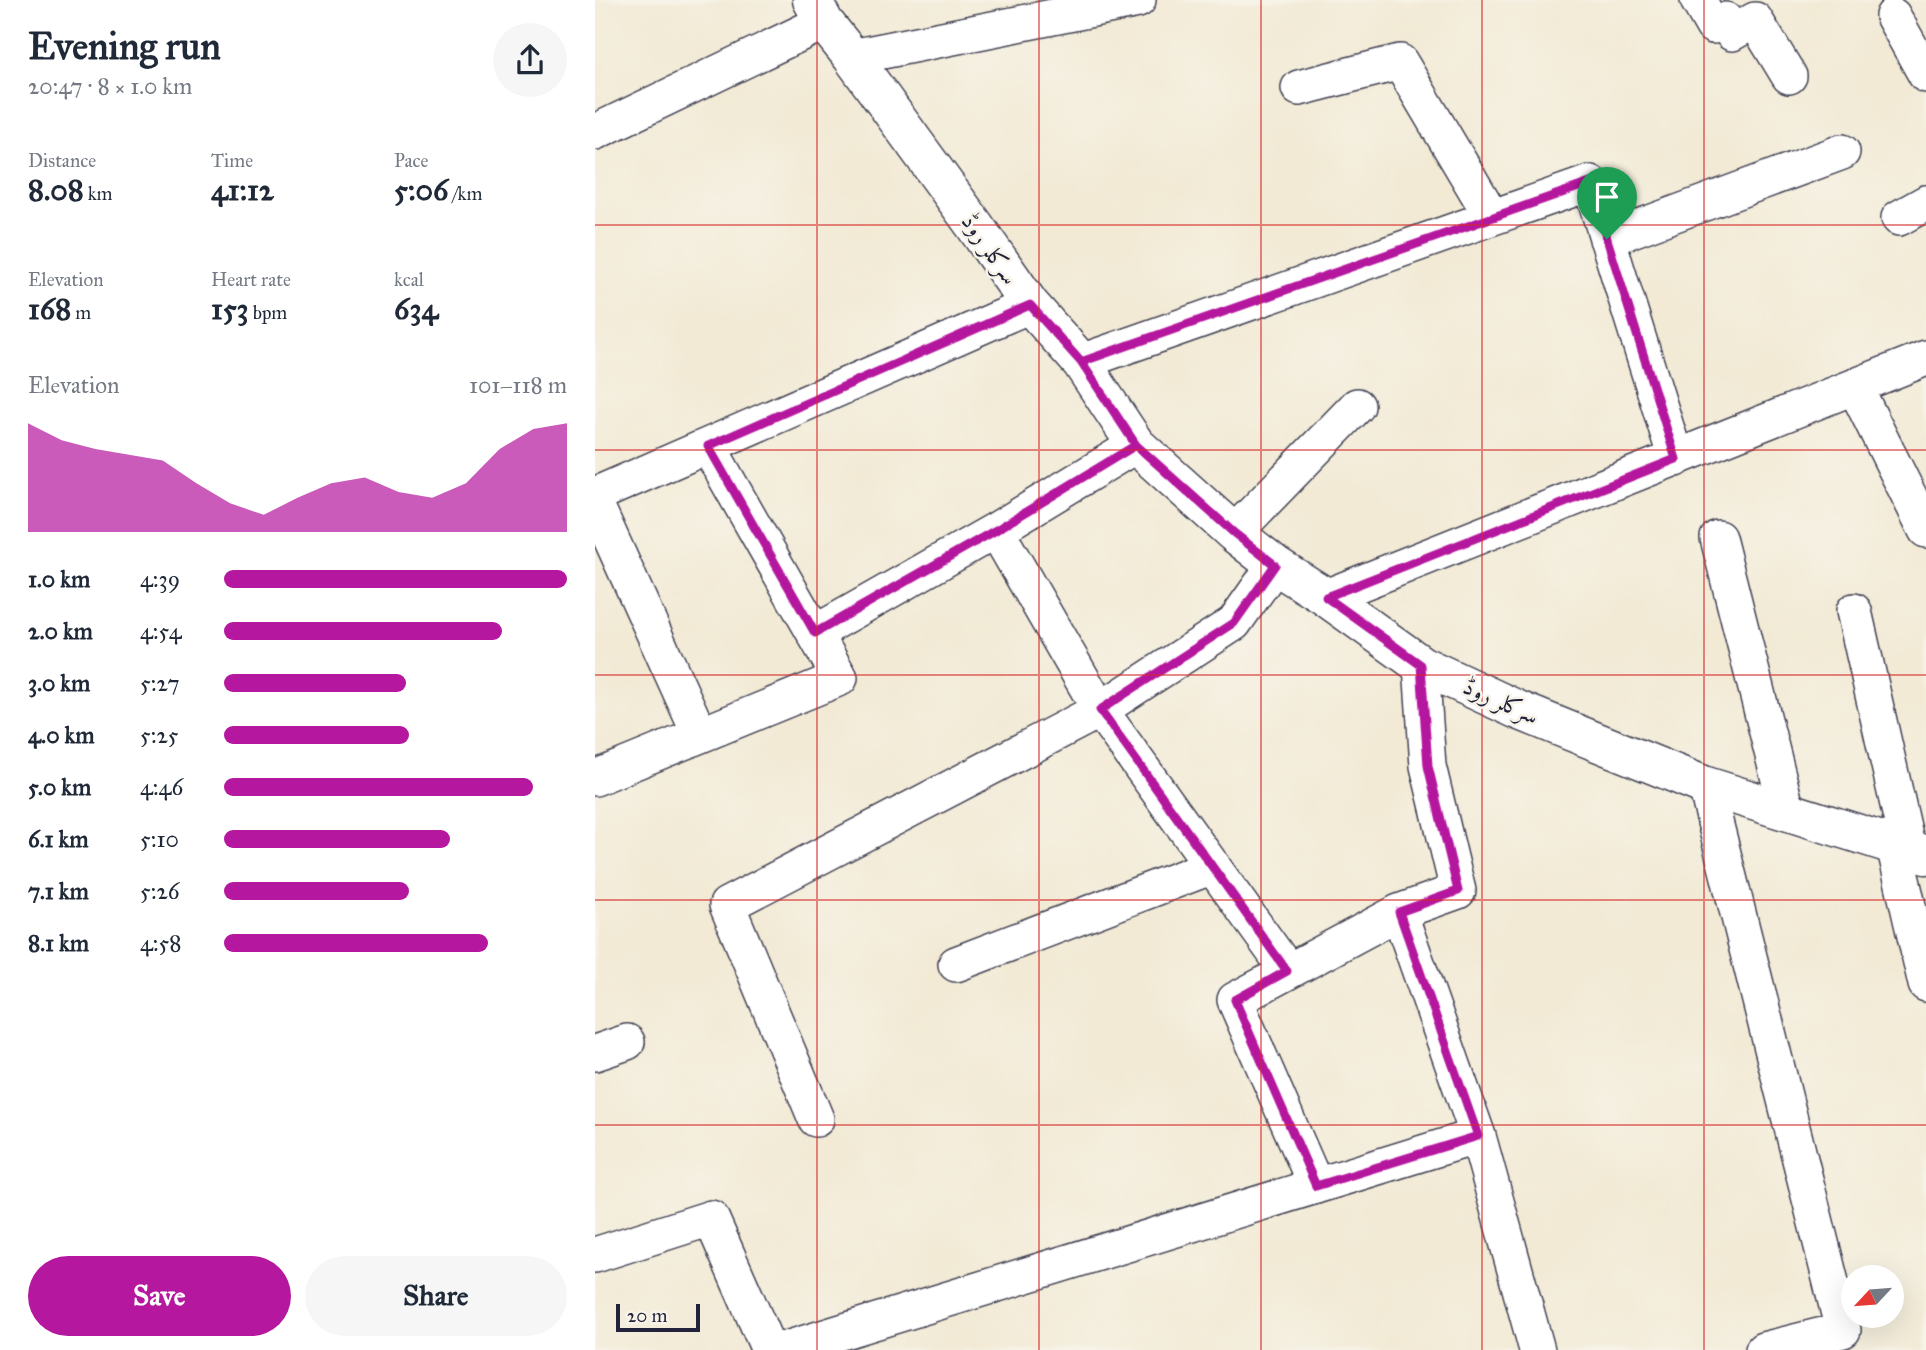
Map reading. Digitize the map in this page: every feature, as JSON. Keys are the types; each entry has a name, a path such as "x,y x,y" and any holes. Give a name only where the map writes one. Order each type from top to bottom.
{"main road":[{"name":"سرکلر روڈ","path":"818,11 1030,305 1081,362 1136,445 1234,533 1275,565 1326,597 1421,665 1518,710 1706,786 1909,850"}],"street":[{"path":"852,57 1138,0"},
{"path":"1698,0 1713,26 1725,20 1732,33 1755,20 1789,76"},
{"path":"595,132 818,11"},
{"path":"1893,16 1926,75"},
{"path":"1299,88 1400,62 1492,217"},
{"path":"1607,239 1842,152"},
{"path":"1081,362 1590,183 1676,459"},
{"path":"699,735 597,490 708,446 1030,305"},
{"path":"1326,597 1926,358"},
{"path":"1855,387 1926,530"},
{"path":"1234,533 1357,407"},
{"path":"815,633 996,530 1136,445"},
{"path":"595,778 840,678 708,446"},
{"path":"996,530 1100,710 1287,971"},
{"path":"1718,538 1787,811"},
{"path":"816,1119 727,905 1100,710 1234,623 1275,565"},
{"path":"1854,611 1909,850 1926,984"},
{"path":"1316,1186 1235,1000 1399,912 1458,891 1428,766 1421,665"},
{"path":"1706,786 1843,1330 1763,1350"},
{"path":"956,964 1213,866"},
{"path":"1399,912 1478,1136 1537,1350"},
{"path":"783,1350 1478,1136"},
{"path":"595,1255 711,1219 769,1350"}],"route":[{"path":"1607,239 1590,183 1081,362 1136,445 996,530 815,633 708,446 1030,305 1081,362 1136,445 1234,533 1275,565 1234,623 1100,710 1287,971 1235,1000 1316,1186 1478,1136 1399,912 1458,891 1428,766 1421,665 1326,597 1676,459 1607,239"}]}
